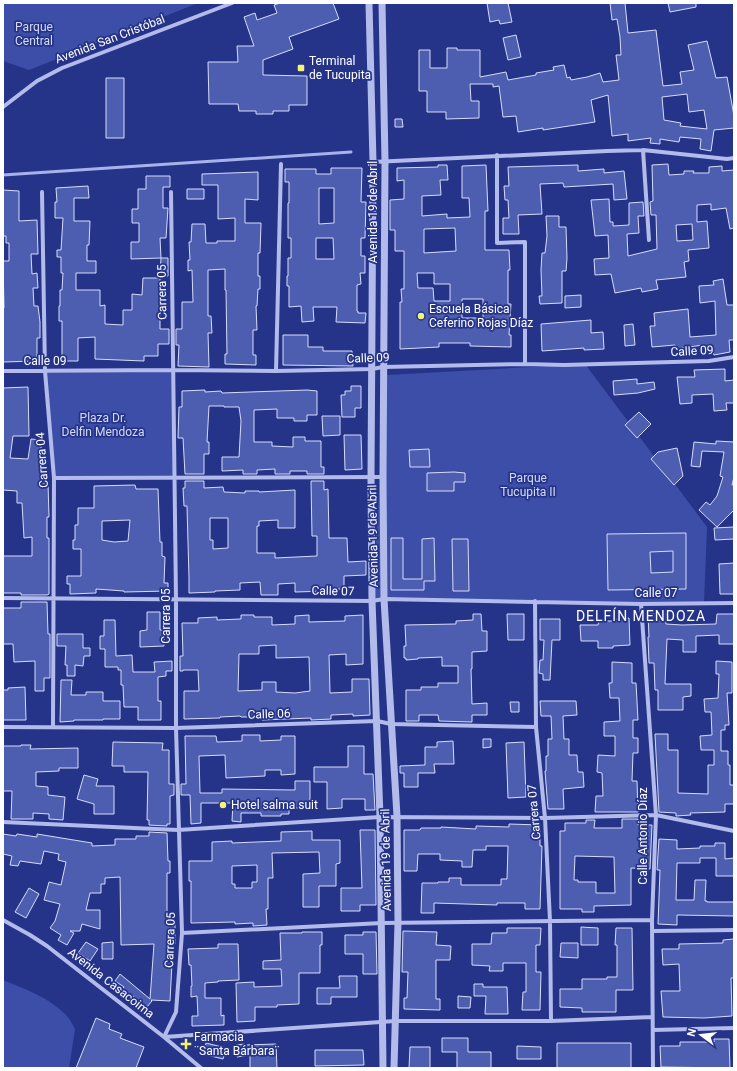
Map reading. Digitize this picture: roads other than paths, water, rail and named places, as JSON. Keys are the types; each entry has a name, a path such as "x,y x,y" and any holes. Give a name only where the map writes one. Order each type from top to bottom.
{"street":[{"name":"Avenida San Cristóbal","path":"3,107 38,81 62,68 232,3"},
{"name":"Avenida 19 de Abril","path":"369,3 373,162 371,478 372,601 380,817 383,1068"},
{"name":"Avenida 19 de Abril","path":"382,3 385,161 383,367 384,599 397,816 398,922 394,1068"},
{"path":"373,162 497,155 643,150 727,159 734,158"},
{"path":"643,150 649,240"},
{"path":"497,155 497,243 525,242 524,364"},
{"path":"276,371 281,164"},
{"name":"Carrera 04","path":"42,192 45,371 54,478 53,726"},
{"name":"Carrera 05","path":"164,1037 176,1012 182,933 176,728 175,478 171,192"},
{"name":"Calle 09","path":"3,371 276,371 372,369 383,367 524,364 564,365 709,361 734,357"},
{"path":"54,478 383,478"},
{"name":"Calle 07","path":"3,598 372,601 384,599 641,604 734,603"},
{"name":"Carrera 07","path":"535,601 536,727 545,818 550,921 551,1021"},
{"name":"Calle Antonio Díaz","path":"641,604 656,815 652,920 653,1068"},
{"name":"Calle 06","path":"3,727 53,726 176,728 377,721 391,724 536,727"},
{"path":"3,822 178,830 397,816 545,818 656,815 734,831"},
{"name":"Avenida Casacoima","path":"3,920 47,946 164,1037 201,1068"},
{"path":"182,933 398,922 652,920"},
{"path":"653,931 734,930"},
{"path":"164,1037 395,1021 551,1021 652,1017"},
{"path":"653,1030 734,1028"}],"waterway":[{"path":"3,175 351,152"}],"place":[{"name":"Terminal de Tucupita","path":"301,68"},
{"name":"Escuela Básica Ceferino Rojas Díaz","path":"421,316"},
{"name":"Hotel salma suit","path":"223,805"},
{"name":"Farmacia ¨Santa Bárbara¨","path":"186,1044"}],"district":[{"name":"DELFÍN MENDOZA","path":"641,616"}],"park label":[{"name":"Parque Central","path":"34,34"},
{"name":"Plaza Dr. Delfin Mendoza","path":"103,425"},
{"name":"Parque Tucupita II","path":"528,485"}]}
